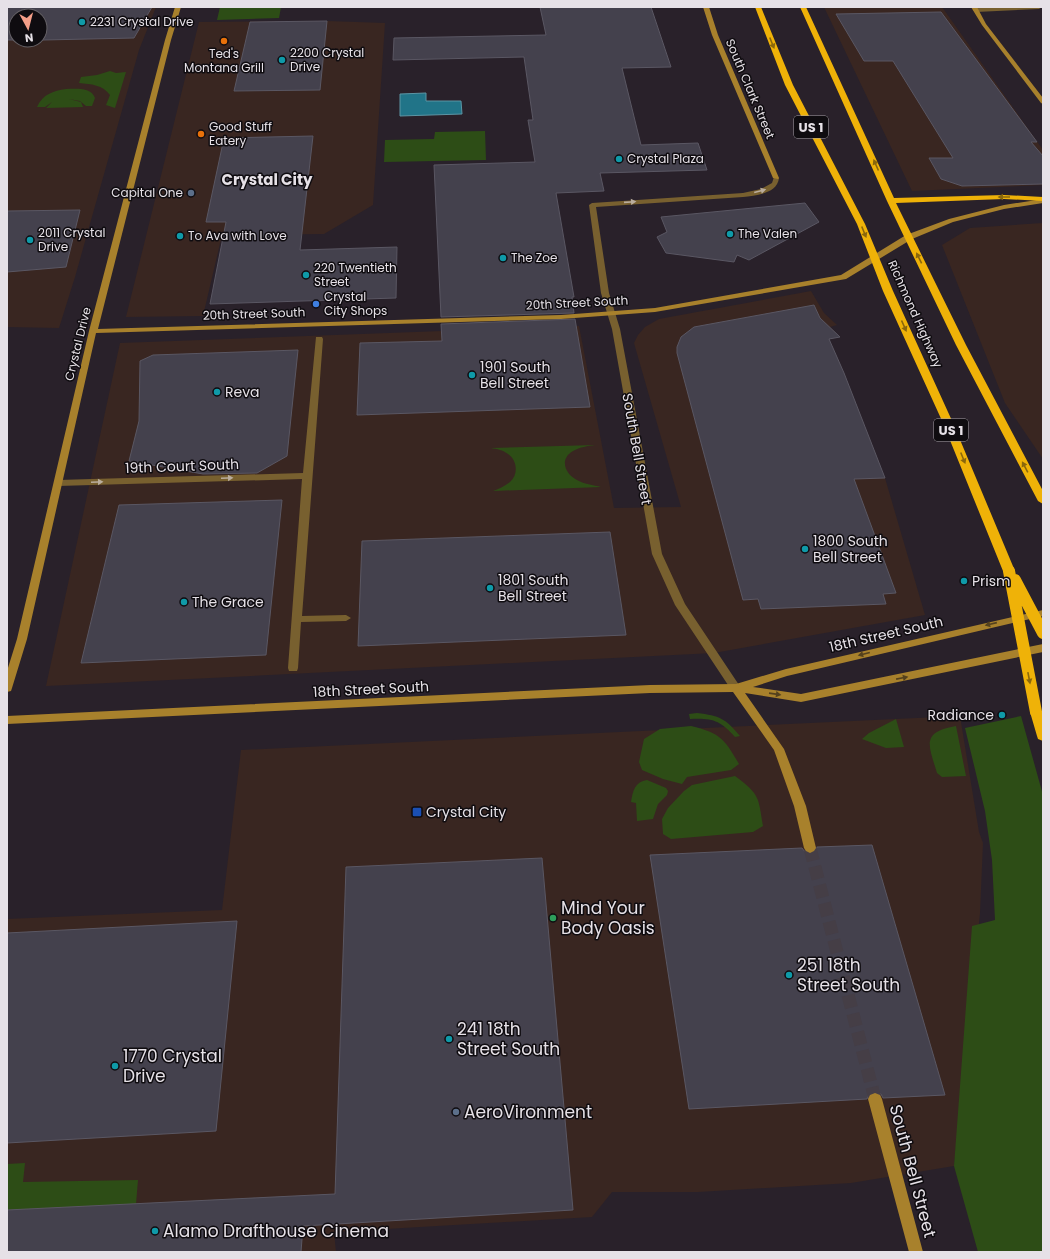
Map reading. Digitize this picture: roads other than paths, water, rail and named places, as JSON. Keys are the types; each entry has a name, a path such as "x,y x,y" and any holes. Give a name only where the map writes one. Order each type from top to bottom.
{"highway":[{"name":"Richmond Highway","path":"758,7 789,85 853,208 948,423 1009,570 1043,633"},
{"name":"Richmond Highway","path":"803,7 891,201 960,345 1043,501"},
{"path":"891,201 1004,197 1043,200"},
{"path":"1009,570 1036,712 1043,736"}],"street":[{"name":"Crystal Drive","path":"7,688 22,639 93,331 169,36 178,7"},
{"name":"South Clark Street","path":"706,7 715,35 776,178"},
{"path":"1039,7 975,8 984,24 1043,102"},
{"name":"South Bell Street","path":"776,178 775,184 771,187 743,195 592,205 605,293 616,329 657,554 680,605 779,749 800,806 810,848"},
{"name":"20th Street South","path":"93,331 612,314 668,308 745,293 843,277 874,256 908,237 954,219 1004,207 1043,200"},
{"path":"293,668 319,339"},
{"name":"19th Court South","path":"58,483 307,476"},
{"name":"18th Street South","path":"736,688 786,673 1043,613"},
{"path":"298,619 346,618"},
{"name":"18th Street South","path":"7,720 650,689 736,688 801,698 1043,648"},
{"name":"South Bell Street","path":"875,1099 916,1252"}],"water":[{"path":"426,93 426,101 461,101 462,114 400,116 400,94"}],"tunnel":[{"path":"810,848 875,1099"}],"place":[{"name":"2231 Crystal Drive","path":"82,22"},
{"name":"Ted's Montana Grill","path":"224,41"},
{"name":"2200 Crystal Drive","path":"282,60"},
{"name":"Good Stuff Eatery","path":"201,134"},
{"name":"Crystal Plaza","path":"619,159"},
{"name":"Capital One","path":"191,193"},
{"name":"The Valen","path":"730,234"},
{"name":"To Ava with Love","path":"180,236"},
{"name":"2011 Crystal Drive","path":"30,240"},
{"name":"The Zoe","path":"503,258"},
{"name":"220 Twentieth Street","path":"306,275"},
{"name":"Crystal City Shops","path":"316,304"},
{"name":"1901 South Bell Street","path":"472,375"},
{"name":"Reva","path":"217,392"},
{"name":"1800 South Bell Street","path":"805,549"},
{"name":"Prism","path":"964,581"},
{"name":"1801 South Bell Street","path":"490,588"},
{"name":"The Grace","path":"184,602"},
{"name":"Radiance","path":"1002,715"},
{"name":"Crystal City","path":"417,812"},
{"name":"Mind Your Body Oasis","path":"553,918"},
{"name":"251 18th Street South","path":"789,975"},
{"name":"241 18th Street South","path":"449,1039"},
{"name":"1770 Crystal Drive","path":"115,1066"},
{"name":"AeroVironment","path":"456,1112"},
{"name":"Alamo Drafthouse Cinema","path":"155,1231"}],"district":[{"name":"Crystal City","path":"267,180"}]}
